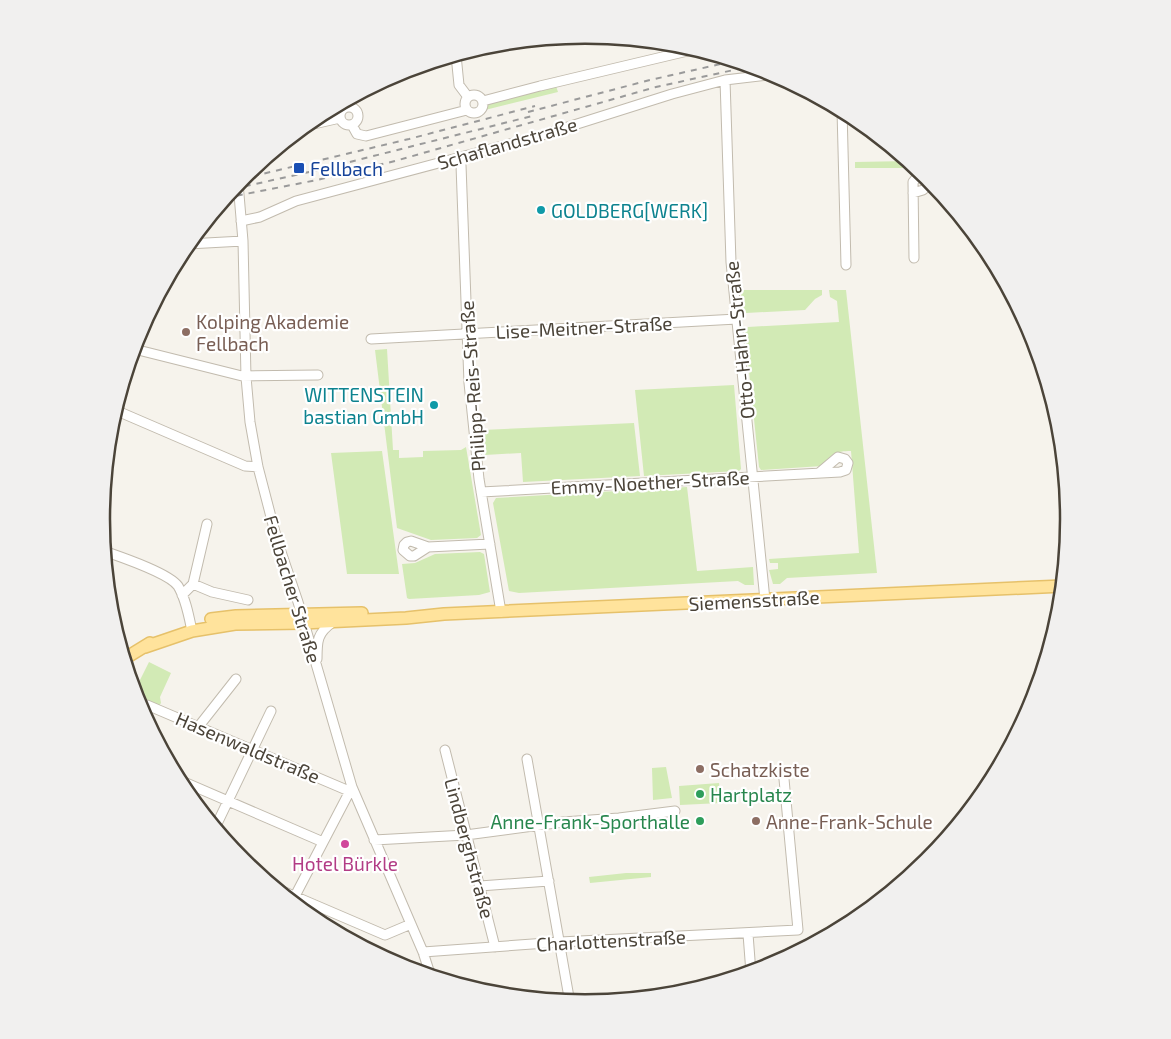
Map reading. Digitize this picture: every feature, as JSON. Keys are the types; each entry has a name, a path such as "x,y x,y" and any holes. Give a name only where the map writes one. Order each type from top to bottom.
{"main road":[{"name":"Siemensstraße","path":"302,619 501,612 1056,586"},
{"name":"Siemensstraße","path":"302,619 333,622 444,614"},
{"path":"130,655 145,646 191,628 302,619"}],"street":[{"path":"483,101 679,53"},
{"path":"457,62 460,86 468,97"},
{"name":"Schaflandstraße","path":"241,221 260,217 296,201 536,137 664,96 725,80 758,76"},
{"name":"Otto-Hahn-Straße","path":"725,80 731,262 765,600"},
{"path":"352,125 357,134 366,136 467,110 474,113 480,111 483,107 483,101 477,95 468,97 465,102 467,110"},
{"path":"341,111 340,118 345,125 352,125 358,120 358,114 350,106"},
{"path":"325,121 340,118"},
{"path":"842,119 846,265"},
{"name":"Philipp-Reis-Straße","path":"460,158 469,383 481,492 501,612"},
{"path":"914,258 913,193 916,178"},
{"path":"913,193 926,187"},
{"name":"Fellbacher Straße","path":"239,194 243,241 246,377 250,422 258,467 280,548 316,664 350,789 411,924 428,968"},
{"path":"198,243 243,241"},
{"name":"Lise-Meitner-Straße","path":"371,339 737,319"},
{"path":"141,350 246,377 318,376"},
{"path":"122,413 245,466 258,467"},
{"name":"Emmy-Noether-Straße","path":"481,492 819,473"},
{"path":"182,595 193,584 207,524"},
{"path":"428,547 490,544"},
{"path":"111,554 158,573 176,584 182,595 191,628"},
{"path":"193,584 212,592 248,600"},
{"path":"316,664 318,638 322,630 333,622"},
{"path":"198,726 236,678"},
{"name":"Hasenwaldstraße","path":"150,710 198,726 350,789"},
{"path":"218,821 271,711"},
{"name":"Lindberghstraße","path":"444,750 495,947"},
{"path":"527,758 569,994"},
{"name":"Charlottenstraße","path":"423,952 560,942 798,930 784,779"},
{"path":"191,785 323,842"},
{"path":"350,789 295,896 385,935 411,924"},
{"path":"374,840 466,835 538,825 675,811"},
{"path":"480,886 549,881"},
{"path":"311,908 313,904"},
{"path":"748,934 750,965"}],"green space":[{"path":"556,86 558,92 485,110 489,104"},
{"path":"898,161 906,168 855,168 855,162"},
{"path":"735,290 822,290 822,295 815,299 805,310 746,313 743,311 741,294 736,295"},
{"path":"829,290 846,290 877,573 787,578 780,584 773,584 769,570 778,569 778,563 770,563 769,559 859,553 851,451 834,454 822,466 761,470 759,467 745,333 748,327 839,322 837,301 830,297"},
{"path":"387,349 393,450 399,450 399,458 423,457 423,451 461,450 466,447 481,535 477,538 431,540 397,528 375,350"},
{"path":"734,385 741,469 739,471 644,476 635,390"},
{"path":"634,423 640,476 523,482 521,453 485,455 482,430"},
{"path":"382,451 399,574 347,574 331,453"},
{"path":"687,487 697,571 753,567 754,585 745,585 738,581 519,593 509,591 493,503 496,498"},
{"path":"480,552 484,554 490,592 479,595 407,598 402,564 415,563 435,554"},
{"path":"149,662 171,673 160,697 161,703 159,706 145,700 139,682"},
{"path":"666,767 672,798 653,800 652,768"},
{"name":"Hartplatz","path":"719,783 721,803 680,805 679,786"},
{"path":"626,873 651,873 651,877 590,883 589,877"}],"railway":[{"path":"528,112 650,80 721,64"},
{"path":"238,196 317,180 395,161 656,87 738,69"},
{"path":"258,175 409,139 535,106"},
{"path":"246,186 318,170 536,115"}],"place":[{"name":"Fellbach","path":"299,168"},
{"name":"GOLDBERG[WERK]","path":"541,210"},
{"name":"Kolping Akademie Fellbach","path":"186,332"},
{"name":"WITTENSTEIN bastian GmbH","path":"434,405"},
{"name":"Schatzkiste","path":"700,769"},
{"name":"Hartplatz","path":"700,794"},
{"name":"Anne-Frank-Sporthalle","path":"700,821"},
{"name":"Anne-Frank-Schule","path":"756,821"},
{"name":"Hotel Bürkle","path":"345,844"}]}
